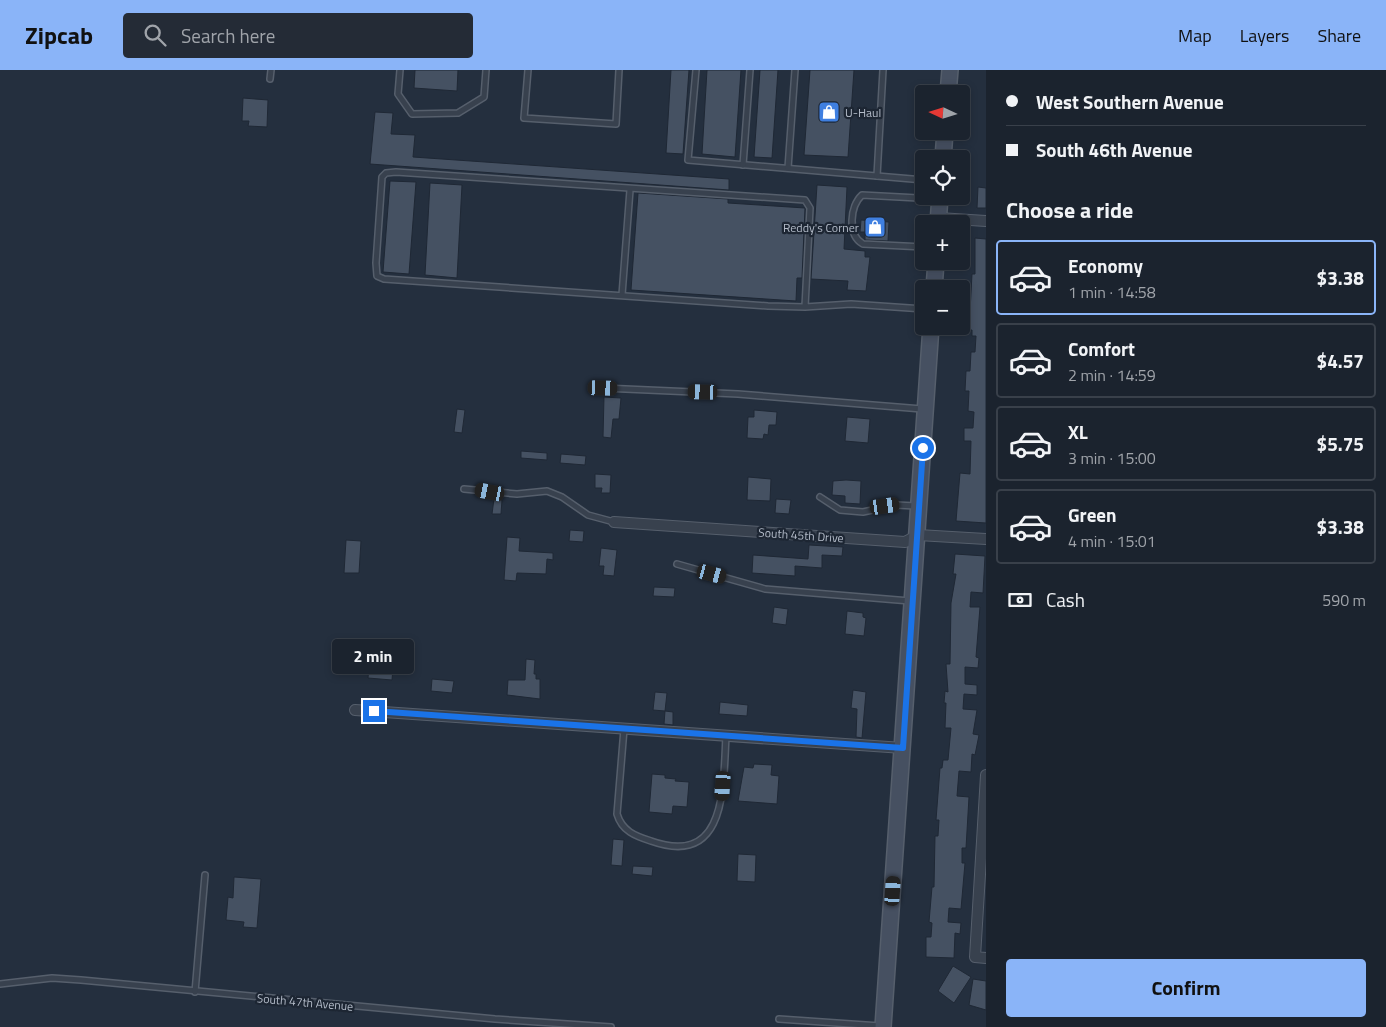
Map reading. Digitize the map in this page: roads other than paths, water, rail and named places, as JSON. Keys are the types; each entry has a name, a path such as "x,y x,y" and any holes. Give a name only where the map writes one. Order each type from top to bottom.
{"main road":[{"path":"949,85 950,70"},
{"path":"883,1027 930,335"}],"street":[{"path":"970,221 986,221"},
{"name":"South 45th Drive","path":"614,522 905,542 918,535 986,539"},
{"path":"355,710 903,748"},
{"path":"986,775 975,957 986,958"}],"lane":[{"path":"270,79 272,70"},
{"path":"400,70 398,94 412,114 458,112 484,97 486,70"},
{"path":"528,70 524,118 616,124 619,70"},
{"path":"696,70 688,160 915,179"},
{"path":"743,165 750,70"},
{"path":"788,168 795,70"},
{"path":"877,176 883,70"},
{"path":"805,307 810,208 808,202 804,200 630,190 396,172 386,173 382,177 376,263 377,276 384,279 805,307 851,304 915,308"},
{"path":"622,295 630,190"},
{"path":"915,197 862,195 855,203 852,228 858,241 863,244 915,247"},
{"path":"603,388 738,394 926,410"},
{"path":"464,489 517,494 546,491 562,497 588,515 614,522"},
{"path":"820,497 840,510 872,511 896,505 919,506"},
{"path":"677,564 765,589 913,601"},
{"path":"624,729 617,814 620,824 634,836 658,844 684,847 703,839 714,825 721,802 726,736"},
{"path":"195,992 205,875"},
{"name":"South 47th Avenue","path":"0,984 52,978 494,1019 611,1027"},
{"path":"779,1019 883,1027"}],"place":[{"name":"U-Haul","path":"829,112"},
{"name":"Reddy's Corner","path":"875,227"}]}
